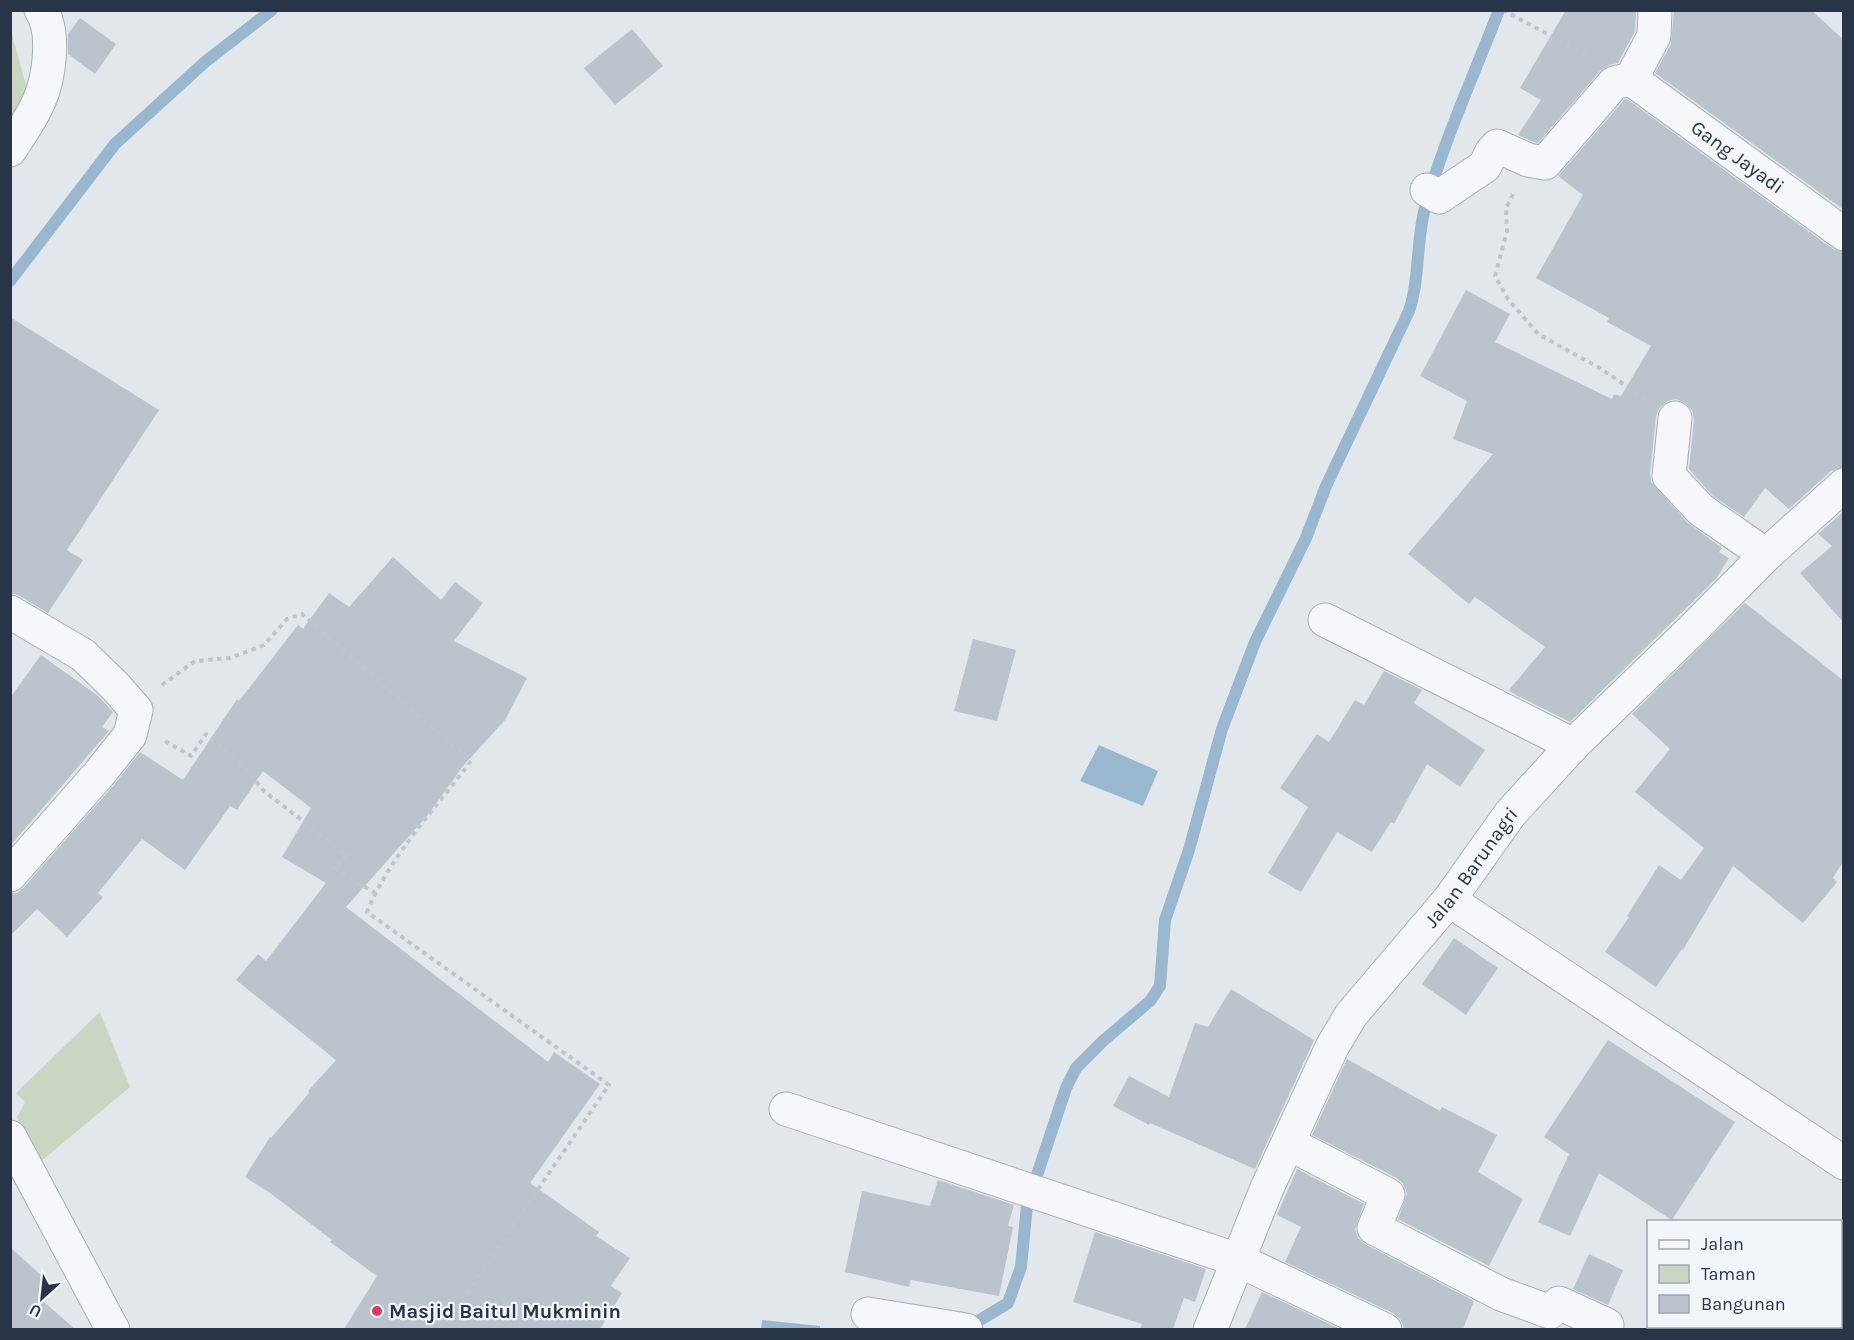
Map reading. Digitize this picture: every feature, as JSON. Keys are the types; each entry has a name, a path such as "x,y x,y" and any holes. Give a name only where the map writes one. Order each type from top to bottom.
{"street":[{"path":"10,150 39,101 49,68 49,38 45,16 41,10"},
{"path":"1427,190 1439,197 1485,166 1497,146 1528,160 1545,163 1614,84 1631,80 1654,36 1655,10"},
{"name":"Gang Jayadi","path":"1631,80 1844,234"},
{"path":"1675,418 1669,476 1701,510 1766,555"},
{"name":"Jalan Barunagri","path":"1210,1329 1288,1143 1332,1047 1351,1015 1449,900 1510,813 1573,745 1766,555 1844,485"},
{"path":"10,612 83,655 136,710 130,735 99,774 10,875"},
{"path":"1325,620 1573,745"},
{"path":"1449,900 1844,1163"},
{"path":"786,1109 1238,1260 1385,1329"},
{"path":"10,1137 113,1329"},
{"path":"1288,1143 1388,1195 1374,1228 1501,1294 1550,1312 1558,1303 1607,1325"},
{"path":"868,1314 966,1329"}],"path":[{"path":"1503,10 1631,80"},
{"path":"1528,160 1506,208 1507,231 1495,276 1508,299 1538,334 1598,367 1675,418"},
{"path":"375,893 334,868 347,855 265,792 241,764 206,734 191,756 157,735 136,710 168,679 195,661 230,658 264,645 287,619 302,614 471,760 392,866 375,893 367,912 609,1085 442,1329"}],"green space":[{"path":"10,27 30,100 10,130"},
{"path":"100,1012 130,1087 39,1163 17,1117 25,1102 16,1093"}],"water":[{"path":"1099,745 1158,771 1143,806 1080,781"},
{"path":"762,1320 820,1326 820,1329 761,1329"}],"building":[{"path":"1566,10 1636,10 1635,31 1618,63 1609,65 1600,71 1538,143 1518,135 1541,100 1520,88"},
{"path":"1674,10 1811,10 1844,40 1844,210 1655,73 1671,44"},
{"path":"80,18 116,44 95,74 68,54 68,34"},
{"path":"632,29 663,66 615,105 584,68"},
{"path":"1627,99 1833,249 1844,252 1844,467 1831,471 1789,509 1765,488 1744,517 1713,496 1689,469 1694,420 1692,410 1685,403 1676,399 1660,407 1656,416 1651,482 1688,523 1722,548 1719,552 1729,558 1716,579 1570,722 1509,690 1545,647 1475,597 1469,604 1408,554 1493,454 1453,439 1467,401 1420,376 1466,290 1510,314 1495,342 1612,399 1614,394 1621,396 1651,346 1607,322 1609,318 1536,278 1583,195 1558,176"},
{"path":"10,317 159,410 67,550 83,560 48,613 20,596 10,593"},
{"path":"1844,511 1844,623 1800,573 1832,546 1818,534"},
{"path":"393,557 441,600 455,582 483,603 454,641 527,678 505,720 463,766 427,816 346,907 548,1062 554,1052 600,1084 530,1183 599,1232 596,1236 630,1258 611,1286 622,1293 600,1329 344,1329 377,1276 330,1242 332,1240 270,1193 245,1177 270,1137 336,1060 236,980 258,954 266,961 326,883 282,857 311,808 263,771 237,810 230,806 185,870 142,839 98,893 103,897 67,937 37,909 10,936 10,893 17,893 24,887 140,752 183,780 237,699 239,701 298,625 303,629 329,593 349,607"},
{"path":"1745,603 1844,681 1844,860 1833,878 1837,882 1803,923 1733,866 1683,950 1656,987 1605,952 1629,917 1627,916 1659,865 1681,880 1704,848 1635,792 1670,749 1632,714"},
{"path":"973,639 1016,650 997,721 954,711"},
{"path":"41,655 97,695 113,712 102,727 109,731 10,846 10,698"},
{"path":"1384,671 1422,690 1414,703 1485,750 1460,787 1427,764 1394,824 1391,822 1372,852 1337,832 1301,892 1268,873 1308,807 1280,788 1317,734 1329,742 1355,700 1364,705"},
{"path":"1454,938 1498,968 1466,1015 1422,984"},
{"path":"1231,989 1314,1040 1255,1169 1150,1123 1149,1125 1113,1106 1129,1076 1169,1097 1195,1023 1208,1027"},
{"path":"1608,1040 1735,1122 1672,1220 1599,1173 1570,1236 1538,1222 1569,1154 1544,1137"},
{"path":"1347,1059 1440,1111 1442,1107 1497,1135 1478,1172 1523,1199 1489,1266 1398,1219 1407,1194 1403,1184 1397,1178 1312,1135"},
{"path":"1297,1169 1364,1204 1355,1229 1358,1238 1365,1244 1474,1301 1463,1329 1404,1329 1401,1320 1393,1313 1285,1262 1301,1227 1277,1215"},
{"path":"938,1180 1014,1205 1008,1226 1013,1227 999,1296 911,1280 909,1287 845,1272 862,1191 930,1206"},
{"path":"1095,1232 1206,1269 1195,1302 1184,1298 1173,1329 1140,1329 1142,1324 1073,1302"},
{"path":"10,1247 56,1289 44,1302 75,1329 10,1329"},
{"path":"1589,1254 1623,1270 1608,1305 1573,1289"},
{"path":"1262,1292 1340,1329 1245,1329"}],"waterway":[{"path":"10,281 115,144 205,62 272,10"},
{"path":"972,1330 975,1323 1008,1303 1021,1267 1027,1205 1066,1088 1076,1068 1103,1041 1150,1001 1160,986 1165,920 1189,850 1222,729 1255,642 1306,538 1326,486 1409,311 1415,286 1425,208 1450,133 1499,10"}],"place":[{"name":"Masjid Baitul Mukminin","path":"377,1311"}]}
